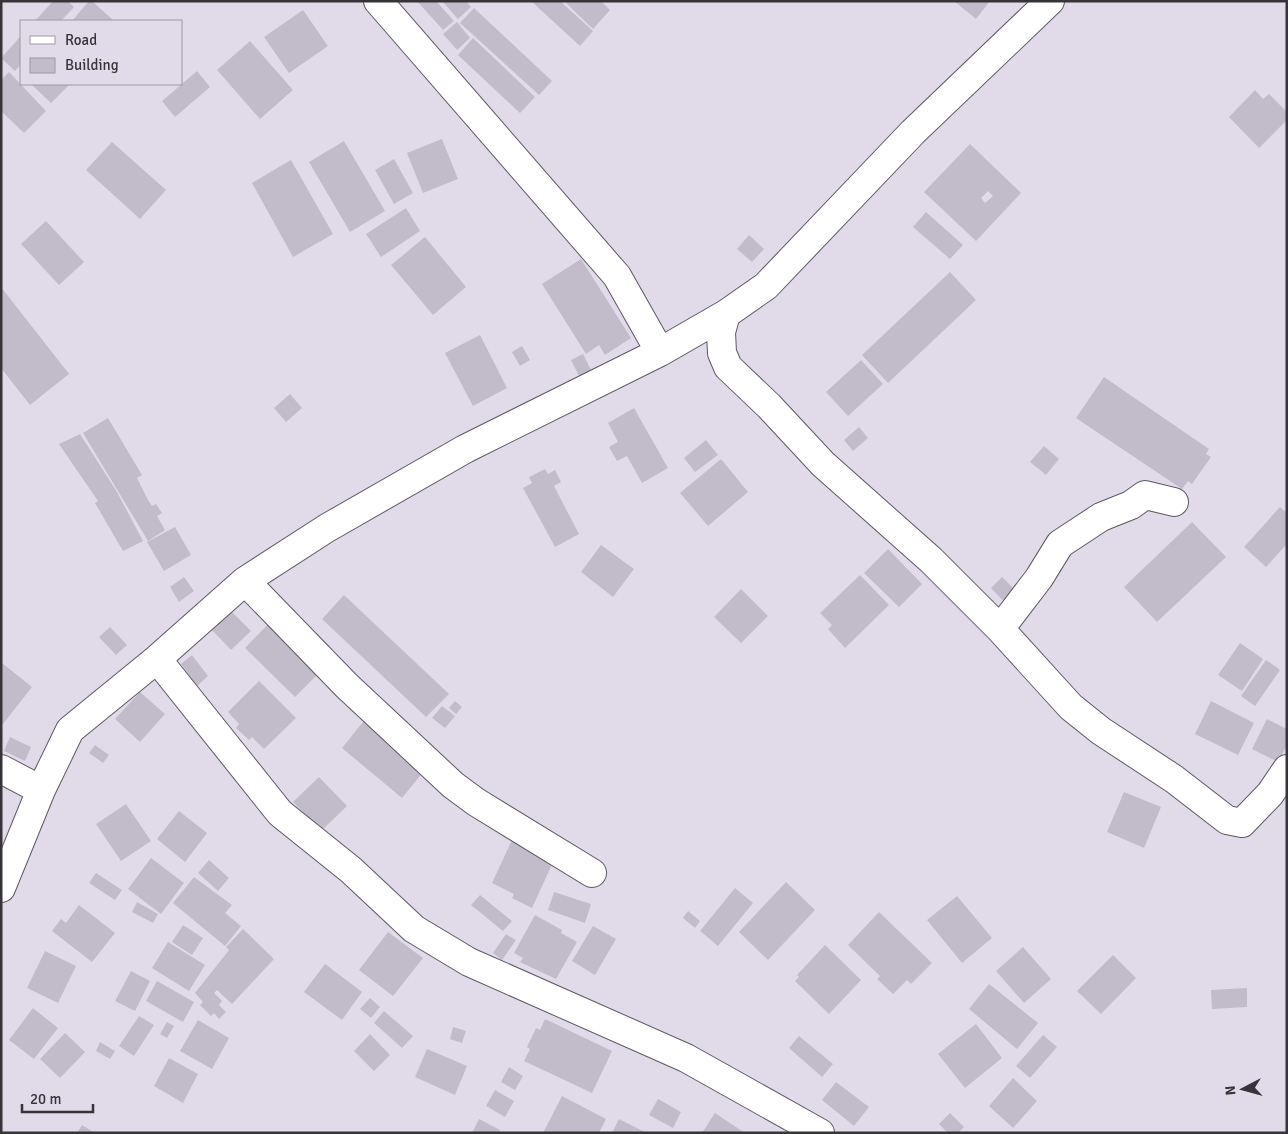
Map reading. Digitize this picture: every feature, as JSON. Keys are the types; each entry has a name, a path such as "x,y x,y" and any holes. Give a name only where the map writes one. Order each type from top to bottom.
{"street":[{"path":"378,1 617,276 660,352"},
{"path":"1,888 41,790 70,730 157,659 245,581 326,528 465,449 660,352 726,314 766,286 913,132 1050,1"},
{"path":"726,314 721,332 722,353 728,367 769,406 823,464 931,560 1000,629 1070,706 1101,731 1174,779 1227,820 1242,823 1270,794 1287,769"},
{"path":"1000,629 1039,578 1060,544 1101,517 1131,506 1145,495 1174,502"},
{"path":"245,581 347,686 453,785 476,802 592,873"},
{"path":"157,659 280,813 351,870 414,929 469,962 686,1058 820,1133"},
{"path":"1,769 41,790"}],"building":[{"path":"53,1 68,1 74,7 62,20 36,20"},
{"path":"89,1 92,1 113,20 73,20"},
{"path":"417,1 436,1 454,21 443,30"},
{"path":"442,1 466,1 471,7 458,19"},
{"path":"531,1 560,1 593,31 580,46"},
{"path":"564,1 601,1 610,10 593,29"},
{"path":"954,1 990,1 976,19"},
{"path":"474,8 552,81 539,95 460,23"},
{"path":"303,10 328,46 289,73 264,37"},
{"path":"457,22 470,38 457,50 443,34"},
{"path":"20,37 20,65 15,71 1,58"},
{"path":"473,38 535,97 520,113 458,55"},
{"path":"250,41 293,90 260,119 217,70"},
{"path":"197,71 210,87 175,117 162,101"},
{"path":"9,72 46,111 24,133 1,111 1,80"},
{"path":"32,85 69,85 51,103"},
{"path":"1255,90 1263,99 1269,94 1287,112 1287,120 1259,148 1229,117"},
{"path":"442,139 458,179 423,193 407,153"},
{"path":"344,141 385,211 350,232 309,162"},
{"path":"112,142 166,190 140,219 86,170"},
{"path":"970,144 1021,193 976,241 924,192","holes":["988,191 993,196 985,203 981,198"]},
{"path":"394,159 413,193 394,204 375,170"},
{"path":"291,160 333,234 293,257 252,183"},
{"path":"406,208 420,231 381,257 366,234"},
{"path":"926,212 963,245 950,259 913,227"},
{"path":"46,221 84,262 59,285 21,244"},
{"path":"749,235 764,249 752,262 737,249"},
{"path":"425,237 466,287 433,315 391,265"},
{"path":"581,259 631,338 605,355 599,345 586,354 542,284"},
{"path":"950,272 976,300 888,383 862,355"},
{"path":"1,287 69,374 30,405 1,368"},
{"path":"480,335 507,388 473,406 445,353"},
{"path":"522,346 530,360 520,366 512,352"},
{"path":"583,354 592,372 580,378 571,360"},
{"path":"861,360 883,384 848,416 826,392"},
{"path":"1104,377 1209,449 1206,454 1211,457 1192,484 1188,481 1182,489 1076,418"},
{"path":"290,394 302,408 286,422 274,408"},
{"path":"634,408 668,468 642,483 627,456 617,461 609,447 618,442 608,423"},
{"path":"108,418 142,475 137,478 148,500 152,506 156,504 162,513 157,516 165,530 148,541 83,433"},
{"path":"859,427 868,438 853,451 844,440"},
{"path":"80,434 117,492 143,541 123,551 95,503 98,501 59,444"},
{"path":"706,440 718,455 695,472 684,458"},
{"path":"1044,446 1059,459 1046,475 1030,462"},
{"path":"721,459 748,492 708,526 680,493"},
{"path":"545,469 548,474 555,470 561,482 554,486 579,534 555,547 523,488 532,483 529,477"},
{"path":"1280,507 1287,513 1287,544 1266,567 1244,547"},
{"path":"1192,522 1226,557 1157,622 1124,587"},
{"path":"175,527 191,555 164,571 147,542"},
{"path":"601,545 634,569 613,597 581,572"},
{"path":"888,549 922,584 899,607 864,573"},
{"path":"860,575 889,605 845,648 828,629 832,625 820,613"},
{"path":"184,577 194,591 179,602 170,587"},
{"path":"1002,577 1020,595 1009,607 991,588"},
{"path":"741,589 768,616 741,643 714,617"},
{"path":"344,595 449,694 426,717 322,619"},
{"path":"230,610 251,631 231,650 210,628"},
{"path":"270,622 320,672 295,697 245,648"},
{"path":"110,627 127,645 116,655 99,637"},
{"path":"1240,643 1263,659 1242,691 1218,675"},
{"path":"192,655 208,676 197,686 181,664"},
{"path":"1266,660 1280,670 1255,706 1241,696"},
{"path":"2,663 32,687 3,724 1,723"},
{"path":"259,681 296,718 264,749 252,737 249,740 236,728 239,724 228,712"},
{"path":"140,692 165,714 140,742 115,719"},
{"path":"455,701 462,707 456,714 449,708"},
{"path":"1211,701 1254,723 1238,755 1195,734"},
{"path":"442,706 455,716 445,728 432,718"},
{"path":"367,717 428,766 402,798 342,748"},
{"path":"1267,719 1287,729 1287,745 1278,762 1252,749"},
{"path":"10,737 31,747 25,761 4,751"},
{"path":"95,745 109,755 103,763 89,753"},
{"path":"319,777 347,806 321,831 293,802"},
{"path":"1124,792 1161,807 1144,848 1107,832"},
{"path":"126,804 151,841 121,861 96,824"},
{"path":"179,811 207,833 185,862 157,839"},
{"path":"512,840 554,860 532,908 512,898 514,894 492,883"},
{"path":"151,858 184,883 161,914 128,889"},
{"path":"209,860 229,878 218,891 198,873"},
{"path":"96,873 122,890 115,900 89,883"},
{"path":"194,877 232,905 225,913 241,926 225,946 173,903"},
{"path":"786,882 815,910 768,960 739,932"},
{"path":"735,888 753,903 718,946 700,931"},
{"path":"554,892 591,904 585,923 548,910"},
{"path":"480,895 512,921 503,931 471,905"},
{"path":"957,896 992,938 962,963 927,920"},
{"path":"137,902 158,914 153,923 132,912"},
{"path":"79,905 115,933 92,962 52,931 61,919 66,923"},
{"path":"688,911 700,921 695,928 683,918"},
{"path":"879,912 932,963 911,984 907,980 893,994 877,979 880,976 848,945"},
{"path":"535,915 562,930 561,933 577,942 556,979 520,962 523,958 514,953"},
{"path":"183,925 203,938 192,955 172,942"},
{"path":"593,926 616,939 595,975 572,961"},
{"path":"243,929 274,959 232,1004 217,990 214,993 222,1001 219,1005 226,1012 219,1019 214,1013 211,1016 200,1005 203,1002 195,993 229,950 226,947"},
{"path":"388,932 423,958 393,996 359,970"},
{"path":"506,934 516,940 502,960 493,953"},
{"path":"168,942 205,965 189,991 152,968"},
{"path":"825,945 861,980 829,1014 795,981 799,977 797,975"},
{"path":"1023,947 1051,979 1024,1003 996,971"},
{"path":"45,951 76,966 58,1003 27,988"},
{"path":"1113,955 1136,978 1101,1014 1077,991"},
{"path":"325,964 362,992 342,1020 304,992"},
{"path":"131,971 150,981 135,1011 115,1001"},
{"path":"157,981 194,1002 183,1022 146,1001"},
{"path":"989,984 1038,1023 1017,1049 969,1009"},
{"path":"1247,988 1247,1007 1212,1009 1211,990"},
{"path":"370,998 380,1007 371,1018 360,1009"},
{"path":"33,1008 58,1028 34,1059 9,1040"},
{"path":"384,1011 413,1036 402,1048 374,1023"},
{"path":"139,1016 154,1025 134,1056 119,1046"},
{"path":"545,1019 612,1051 592,1093 524,1061 530,1049 527,1047 536,1028 540,1030"},
{"path":"198,1020 229,1038 212,1069 180,1051"},
{"path":"167,1022 174,1026 167,1038 160,1034"},
{"path":"976,1024 1002,1058 965,1088 938,1054"},
{"path":"453,1027 466,1031 462,1043 450,1039"},
{"path":"65,1033 85,1052 60,1078 40,1059"},
{"path":"370,1034 390,1055 374,1071 354,1051"},
{"path":"1043,1035 1057,1047 1030,1078 1016,1066"},
{"path":"799,1036 833,1064 822,1077 789,1048"},
{"path":"100,1042 115,1051 110,1059 96,1051"},
{"path":"427,1049 467,1066 455,1095 415,1077"},
{"path":"169,1058 198,1074 183,1103 154,1086"},
{"path":"509,1067 523,1076 515,1090 501,1082"},
{"path":"1013,1078 1037,1101 1013,1128 989,1106"},
{"path":"836,1082 869,1107 854,1126 822,1100"},
{"path":"495,1090 514,1101 505,1117 486,1106"},
{"path":"562,1096 606,1119 599,1133 543,1133"},
{"path":"658,1099 681,1112 673,1128 649,1115"},
{"path":"715,1113 745,1133 702,1133"},
{"path":"950,1113 964,1127 958,1133 948,1133 939,1124"},
{"path":"479,1119 500,1130 499,1133 472,1133"},
{"path":"619,1119 647,1133 612,1133"},
{"path":"82,1125 95,1133 77,1133"}]}
